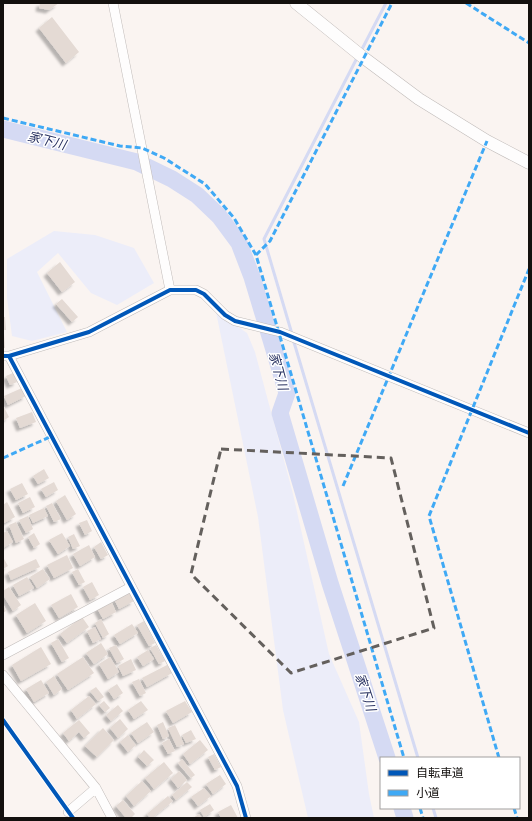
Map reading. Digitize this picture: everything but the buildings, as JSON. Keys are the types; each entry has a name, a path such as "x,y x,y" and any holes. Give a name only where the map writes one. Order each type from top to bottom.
{"street":[{"path":"113,3 170,290"},
{"path":"296,3 364,58 420,99 487,140 529,163"},
{"path":"246,818 237,786 131,586 6,356 89,332 170,290 196,290 204,294 225,315 235,321 280,332 529,433"},
{"path":"3,655 131,586"},
{"path":"3,675 96,788 112,818"},
{"path":"68,812 96,788"}],"highlighted area":[{"path":"221,449 391,458 434,628 291,673 191,574"}],"shaded area":[{"path":"54,231 95,235 134,248 154,283 117,305 91,293 58,253 37,272 67,332 32,341 12,336 7,298 7,259"},
{"path":"216,312 247,333 255,352 293,494 329,654 359,722 369,794 374,818 308,818 283,710 258,517"}],"waterway":[{"path":"361,51 386,3"},
{"path":"292,334 264,239 358,56"},
{"name":"家下川","path":"3,129 137,162 172,179 197,195 219,216 239,243 252,277 287,393 280,413 330,583 387,757"},
{"path":"293,339 418,757"},
{"name":"家下川","path":"402,809 405,818"},
{"path":"433,809 436,818"}],"marked path":[{"path":"256,255 270,241 392,3"},
{"path":"466,3 529,43"},
{"path":"3,118 120,146 142,148 164,158 205,184 234,218 256,255 404,757"},
{"path":"343,486 487,141"},
{"path":"499,757 429,516 529,269"},
{"path":"3,458 52,436"},
{"path":"420,809 423,818"},
{"path":"514,809 517,818"}],"cycle path":[{"path":"3,356 9,356 89,332 170,290 196,290 204,294 225,315 235,321 280,332 529,433"},
{"path":"9,356 237,786 246,818"},
{"path":"3,720 73,818"}]}
